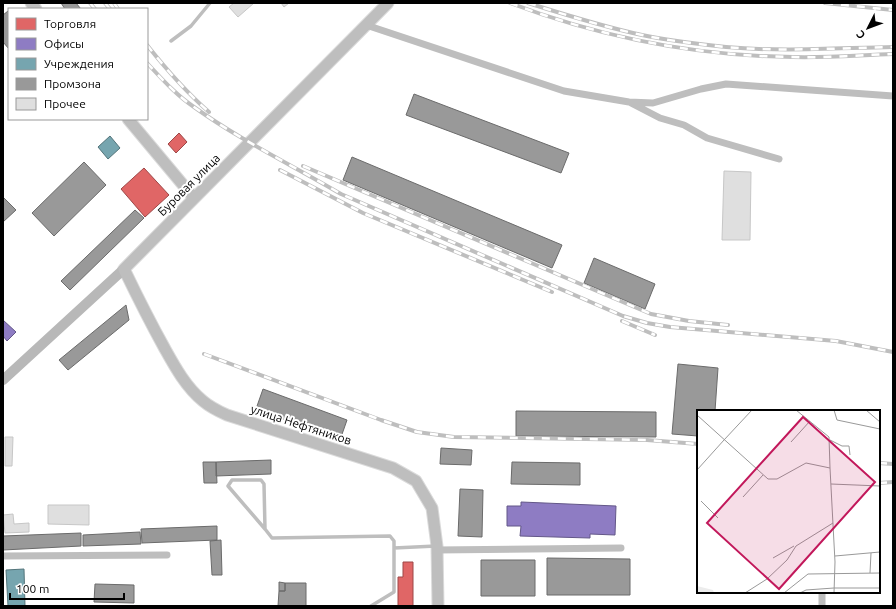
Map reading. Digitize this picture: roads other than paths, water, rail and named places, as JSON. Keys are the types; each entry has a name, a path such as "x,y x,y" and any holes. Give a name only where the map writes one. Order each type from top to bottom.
{"main road":[{"name":"Буровая улица","path":"124,269 388,3"},
{"path":"129,120 194,198"},
{"name":"улица Нефтяников","path":"124,269 151,325 175,367 189,387 202,400 227,415 393,468 416,481 432,508 437,548 438,606"}],"street":[{"path":"366,26 564,91 629,102 653,103 701,89 726,84 893,96"},
{"path":"629,102 660,118 684,125 707,138 779,159"},
{"name":"Буровая улица","path":"3,380 124,269"},
{"path":"437,548 621,548"},
{"path":"3,556 166,555"},
{"path":"822,593 822,606"}],"lane":[{"path":"171,41 191,26 210,3"},
{"path":"265,529 264,484 262,480 232,480 228,486 272,538 390,536 394,542 394,592 371,606"},
{"path":"394,548 437,548"}],"railway":[{"path":"90,3 94,8"},
{"path":"105,3 109,8"},
{"path":"114,3 117,8"},
{"path":"510,3 579,26 614,35 721,53 793,57 893,54"},
{"path":"528,3 628,32 663,39 726,47 768,49 893,47"},
{"path":"825,3 893,10"},
{"path":"148,46 176,80 209,112"},
{"path":"148,64 181,97 212,119 341,194 623,316 647,323 670,327 836,341 893,352"},
{"path":"303,166 651,314 689,321 728,325"},
{"path":"280,170 363,213 552,292"},
{"path":"622,321 655,335"},
{"path":"204,354 417,432 454,437 647,440 697,444"},
{"path":"880,463 893,464"},
{"path":"880,483 893,482"}]}
